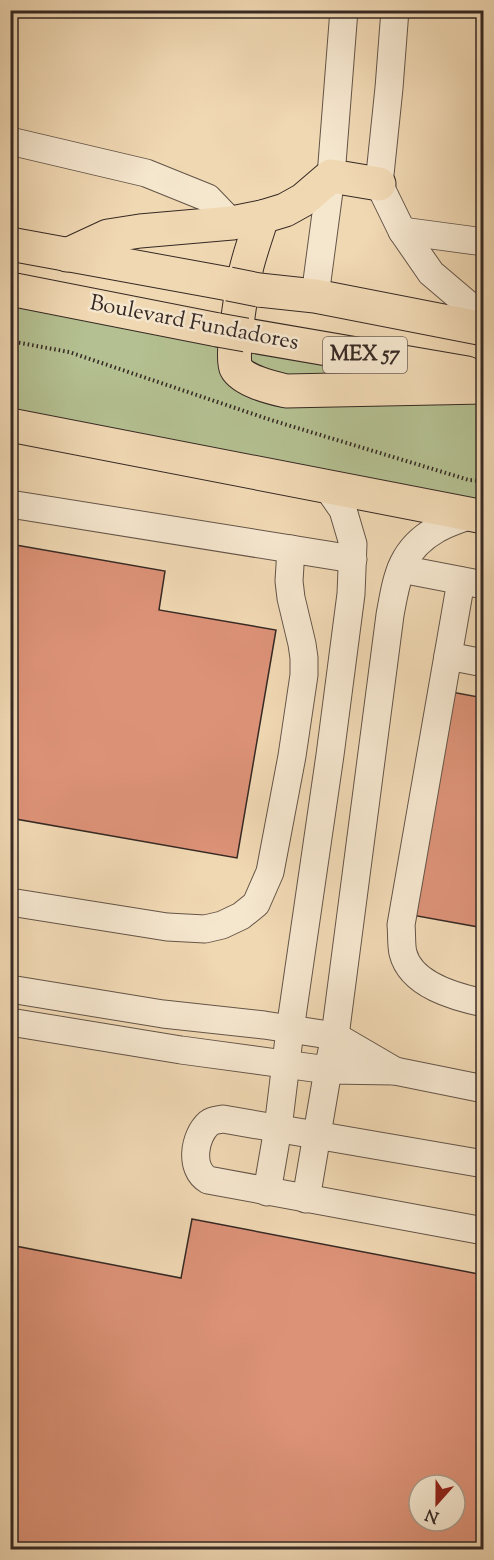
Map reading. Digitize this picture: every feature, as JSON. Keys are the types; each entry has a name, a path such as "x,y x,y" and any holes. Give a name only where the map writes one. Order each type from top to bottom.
{"main road":[{"path":"67,255 108,236 247,220 285,210 303,200 331,176 379,184"},
{"path":"247,220 247,267 235,345 236,368 246,377 264,386 286,391 483,387"},
{"name":"Boulevard Fundadores","path":"10,244 244,287 315,296 483,329"},
{"name":"Boulevard Fundadores","path":"10,289 232,332 483,375"},
{"path":"10,425 477,516"}],"street":[{"path":"315,296 331,176 344,10"},
{"path":"395,10 379,184 402,231 431,273 483,318"},
{"path":"10,141 146,173 208,198 247,220"},
{"path":"402,231 483,242"},
{"path":"267,1192 278,1128 351,594 353,544 343,510 327,488"},
{"path":"10,504 353,559"},
{"path":"306,1199 335,1036 370,757 397,580 404,560 417,543 438,528 477,516"},
{"path":"10,902 167,927 205,929 222,925 241,916 256,904 270,872 292,756 303,675 302,644 293,612 290,589 291,549"},
{"path":"401,568 472,583 448,656 401,925 403,954 411,971 428,985 483,1003"},
{"path":"448,656 483,663"},
{"path":"330,755 370,757"},
{"path":"10,989 163,1014 335,1036 395,1071"},
{"path":"10,1023 286,1065 328,1070 395,1071 483,1089"},
{"path":"483,1164 223,1119 211,1121 204,1130 195,1161 201,1176 208,1180 483,1231"}],"green space":[{"path":"10,289 483,379 483,517 11,423"}],"building":[{"path":"10,544 165,571 159,610 276,630 237,858 10,818"},
{"path":"446,691 484,698 484,928 406,914"},
{"path":"192,1219 484,1275 484,1550 10,1550 10,1245 181,1278"}]}
